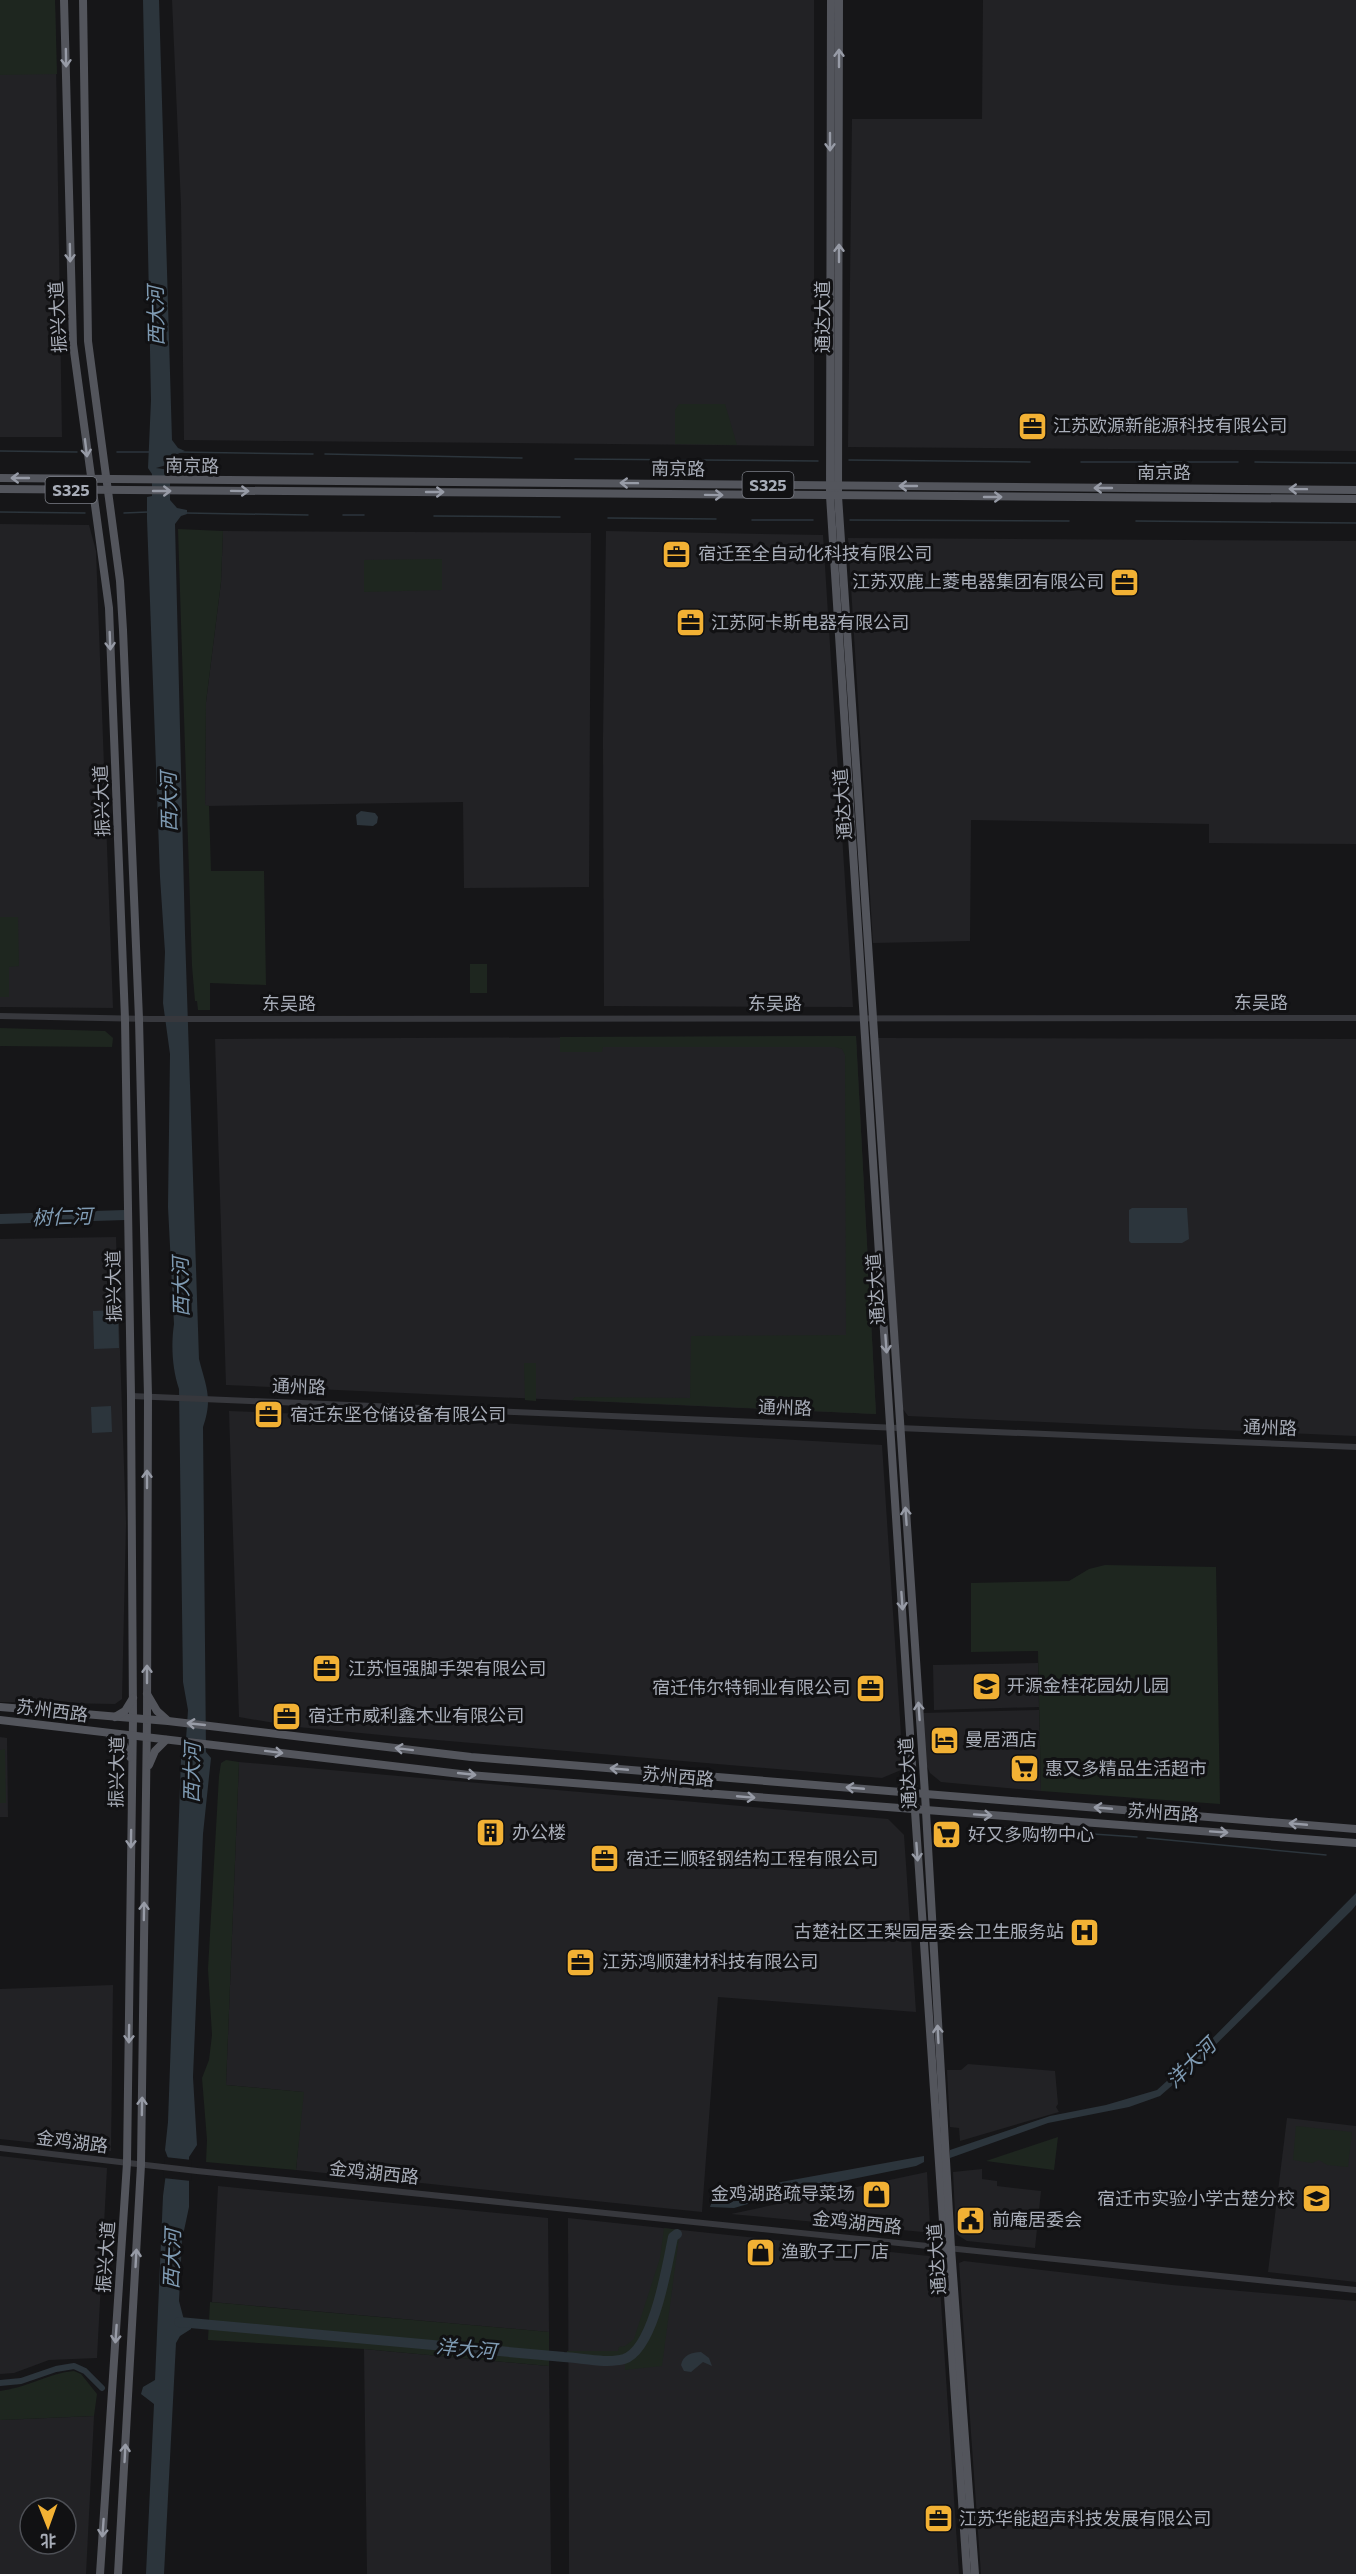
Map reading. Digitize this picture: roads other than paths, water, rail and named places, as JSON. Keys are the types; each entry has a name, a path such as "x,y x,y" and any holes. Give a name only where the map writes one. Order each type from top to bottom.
{"main road":[{"name":"振兴大道","path":"64,0 73,344 109,608 125,1019 133,1697 127,2163 100,2574"},
{"name":"振兴大道","path":"83,0 88,340 120,581 123,630 139,1019 148,1396 147,1738 141,2165 118,2574"},
{"name":"通达大道","path":"831,0 834,496 868,1018 915,1811 975,2574"},
{"name":"通达大道","path":"834,486 839,0"},
{"name":"南京路","path":"0,478 1356,490"},
{"name":"南京路","path":"0,489 1356,500"},
{"name":"通达大道","path":"868,1018 900,1428 925,1794 924,1811 967,2574"},
{"path":"147,1693 157,1711 172,1721"},
{"path":"110,1733 113,1716 125,1711 133,1697"},
{"name":"苏州西路","path":"0,1707 172,1721 471,1757 1356,1828"},
{"name":"苏州西路","path":"0,1720 469,1775 915,1811 1356,1843"},
{"path":"98,1732 124,1745 130,1754 132,1771"},
{"path":"146,1778 150,1758 169,1740"}],"street":[{"path":"0,1016 139,1019"},
{"name":"东吴路","path":"139,1019 1356,1018"},
{"name":"通州路","path":"130,1396 1356,1447"},
{"name":"金鸡湖路","path":"0,2148 141,2165"},
{"name":"金鸡湖西路","path":"141,2165 1356,2290"}],"water":[{"name":"西大河","path":"143,0 159,0 172,440 178,448 185,451 172,456 170,464 156,468 170,470 170,500 177,508 187,510 187,514 181,516 175,524 199,1359 208,1400 203,1427 206,1752 211,1758 203,1834 193,2077 197,2145 189,2157 189,2207 182,2240 179,2301 184,2320 191,2322 191,2329 180,2336 176,2343 164,2574 146,2574 154,2404 141,2394 143,2387 155,2380 163,2196 168,2158 165,2150 168,2122 181,1759 185,1754 188,1710 183,1682 179,1389 173,1356 174,1324 168,1207 170,1054 163,1003 165,952 160,877 147,519 147,497 152,496 152,474 148,468 151,400"},
{"path":"361,811 375,813 378,817 377,823 373,826 357,825 356,815"},
{"path":"1132,1208 1187,1208 1189,1239 1182,1243 1131,1243 1129,1241 1129,1210"},
{"path":"118,1310 119,1348 94,1349 93,1311"},
{"path":"111,1406 112,1432 92,1433 91,1407"},
{"path":"1356,1893 1356,1905 1352,1910 1190,2070 1160,2096 1129,2107 1048,2123 950,2158 950,2150 1050,2116 1106,2105 1157,2090 1200,2051"},
{"path":"924,2156 924,2162 916,2166 789,2192 734,2208 710,2207 712,2201 781,2182"},
{"path":"701,2352 709,2358 712,2366 703,2362 691,2372 684,2371 681,2365 686,2356"}],"waterway":[{"path":"0,451 77,452"},
{"path":"117,452 149,452"},
{"path":"177,452 313,454"},
{"path":"325,454 522,458"},
{"path":"575,459 818,461"},
{"path":"849,460 1030,462"},
{"path":"1081,462 1238,462"},
{"path":"1255,462 1356,463"},
{"path":"0,512 85,513"},
{"path":"124,513 148,512"},
{"path":"186,513 308,515"},
{"path":"343,515 364,515"},
{"path":"434,516 560,517"},
{"path":"608,518 716,519"},
{"path":"752,520 813,520"},
{"path":"850,520 1069,521"},
{"path":"1136,521 1356,523"},
{"name":"树仁河","path":"0,1219 125,1215"},
{"path":"977,1826 1137,1837"},
{"path":"1147,1838 1326,1855"},
{"name":"洋大河","path":"179,2322 594,2360 624,2359 634,2352 651,2324 663,2286 673,2237 677,2234"},
{"name":"洋大河","path":"0,2383 21,2381 56,2369 74,2366 85,2371 102,2388"}],"place":[{"name":"江苏欧源新能源科技有限公司","path":"1032,426"},
{"name":"宿迁至全自动化科技有限公司","path":"677,554"},
{"name":"江苏双鹿上菱电器集团有限公司","path":"1125,582"},
{"name":"江苏阿卡斯电器有限公司","path":"690,623"},
{"name":"宿迁东坚仓储设备有限公司","path":"269,1415"},
{"name":"江苏恒强脚手架有限公司","path":"327,1669"},
{"name":"开源金桂花园幼儿园","path":"986,1686"},
{"name":"宿迁伟尔特铜业有限公司","path":"871,1688"},
{"name":"宿迁市威利鑫木业有限公司","path":"287,1716"},
{"name":"曼居酒店","path":"944,1740"},
{"name":"惠又多精品生活超市","path":"1024,1769"},
{"name":"办公楼","path":"491,1833"},
{"name":"好又多购物中心","path":"947,1835"},
{"name":"宿迁三顺轻钢结构工程有限公司","path":"605,1859"},
{"name":"古楚社区王梨园居委会卫生服务站","path":"1085,1932"},
{"name":"江苏鸿顺建材科技有限公司","path":"581,1962"},
{"name":"金鸡湖路疏导菜场","path":"876,2194"},
{"name":"宿迁市实验小学古楚分校","path":"1316,2199"},
{"name":"前庵居委会","path":"971,2220"},
{"name":"渔歌子工厂店","path":"760,2252"},
{"name":"江苏华能超声科技发展有限公司","path":"938,2519"}]}
